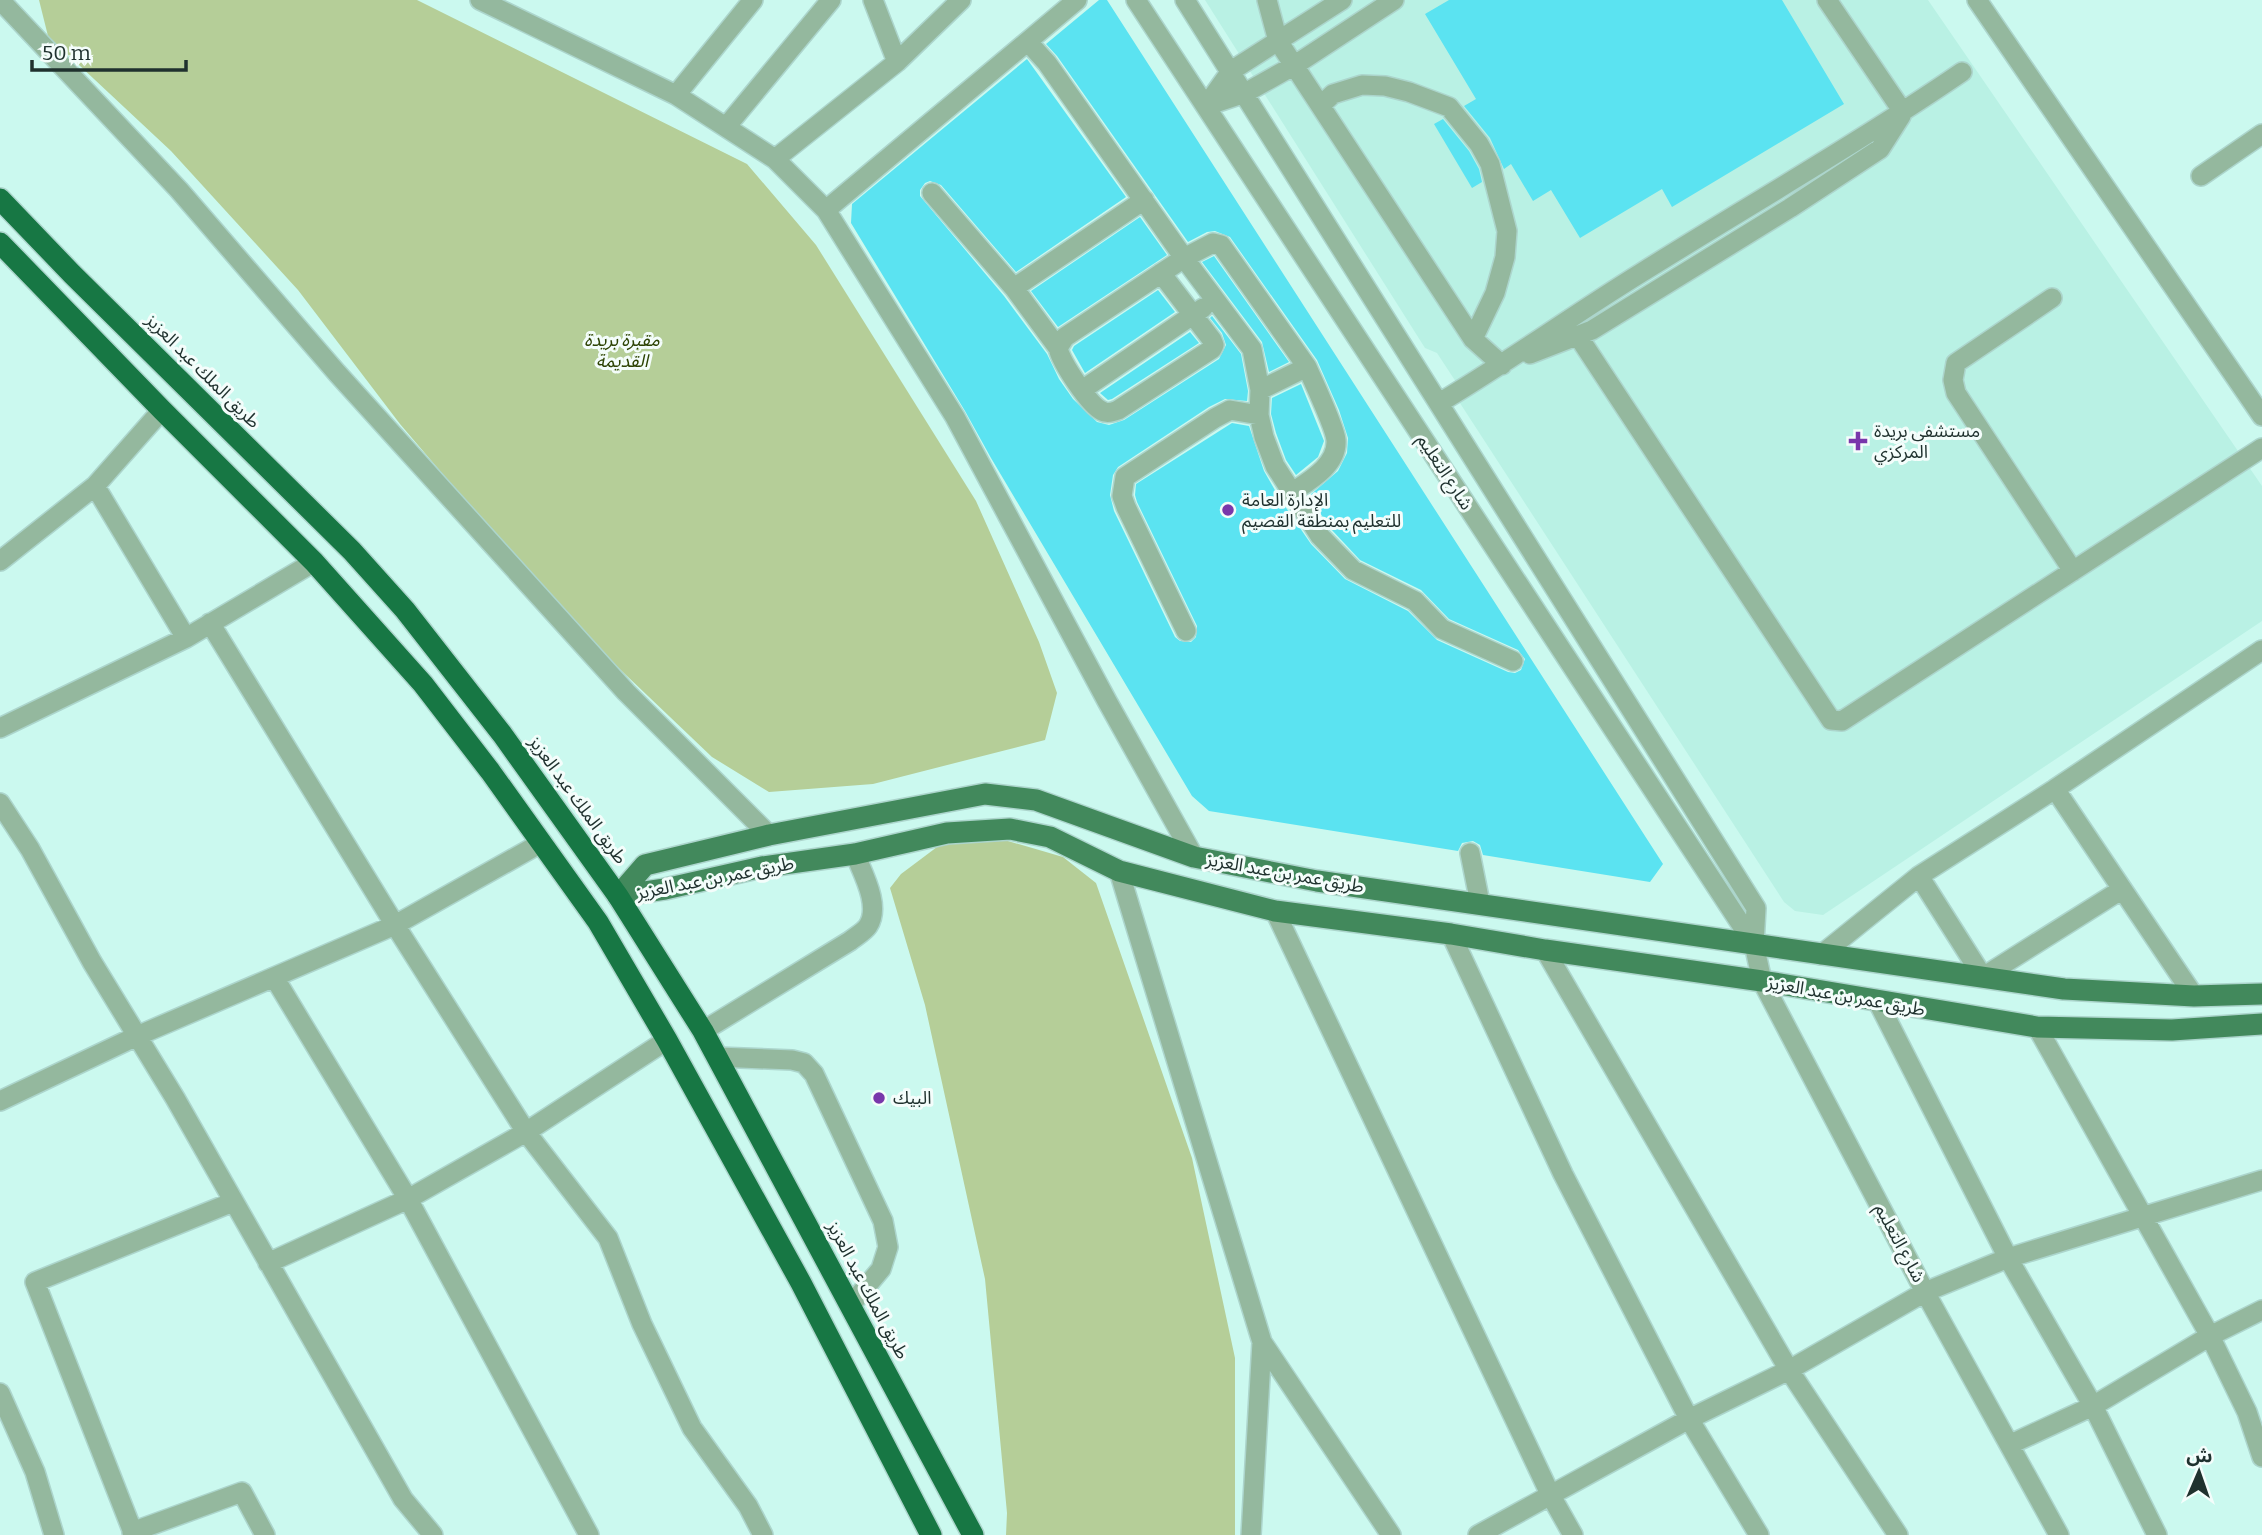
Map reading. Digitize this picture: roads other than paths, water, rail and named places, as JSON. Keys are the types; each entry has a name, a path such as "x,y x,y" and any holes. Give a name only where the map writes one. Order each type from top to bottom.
{"highway":[{"name":"طريق الملك عبد العزيز","path":"0,199 72,274 352,551 405,610 502,734 618,896 703,1031 973,1535"},
{"path":"0,243 314,562 423,684 598,922 802,1283 931,1535"}],"main road":[{"name":"طريق عمر بن عبد العزيز","path":"618,896 645,866 769,835 985,794 1036,800 1194,857 1317,881 2064,989 2194,996 2262,994"},
{"name":"طريق عمر بن عبد العزيز","path":"618,896 665,889 762,867 855,854 947,834 1010,829 1050,837 1119,871 1275,911 1451,934 1762,981 2038,1027 2172,1030 2262,1024"},
{"path":"2172,1030 2262,1036"}],"street":[{"path":"480,0 677,96 775,159 826,210 955,417 1194,857"},
{"path":"677,96 753,0"},
{"path":"726,127 831,0"},
{"path":"873,0 897,62"},
{"path":"826,210 1077,0"},
{"name":"شارع التعليم","path":"1136,0 1754,944"},
{"name":"شارع التعليم","path":"1185,0 1756,908 1754,944 1762,981 1925,1292 2059,1535"},
{"path":"1267,0 1278,41 1473,339 1502,365"},
{"path":"1206,106 1231,71 1342,0"},
{"path":"1206,106 1245,93 1295,65 1394,0"},
{"path":"1827,0 1903,112"},
{"path":"1977,0 2262,416"},
{"path":"0,1 179,190 337,373 626,692 769,835"},
{"path":"775,159 897,62 955,2"},
{"path":"1028,42 1047,63 1184,258 1252,349 1260,390 1259,415 1264,437 1275,466 1320,536 1353,570 1415,601 1442,629 1513,661"},
{"path":"1439,402 1502,365 1578,312 1666,257 1903,112 1962,72"},
{"path":"1321,105 1333,94 1362,85 1385,86 1449,107 1479,144 1490,164 1507,232 1506,257 1495,293 1473,339"},
{"path":"1502,365 1585,333 1790,208 1881,149 1903,112"},
{"path":"2201,176 2262,134"},
{"path":"1779,188 1790,208"},
{"path":"932,193 1014,288 1058,348 1060,360 1101,411 1109,413 1118,410 1212,349 1214,345 1194,314 1161,273"},
{"path":"1014,288 1144,200"},
{"path":"1058,348 1065,337 1184,258 1213,243 1221,245 1307,367 1336,439 1333,454 1325,468 1291,493"},
{"path":"1666,257 1678,278"},
{"path":"2052,298 1956,363 1953,380 1956,393 2073,571"},
{"path":"1082,390 1215,300"},
{"path":"1578,312 1585,333 1831,720 1842,720 2262,448"},
{"path":"1260,390 1307,367"},
{"path":"0,561 95,486 162,410"},
{"path":"1186,631 1126,507 1122,496 1125,477 1230,410 1259,415"},
{"path":"95,486 186,638"},
{"path":"0,728 186,638 314,562"},
{"path":"210,623 395,925 526,1132 608,1238 642,1324 692,1428 748,1506 763,1535"},
{"path":"1821,955 1919,876 2055,789 2262,650"},
{"path":"2055,789 2194,996"},
{"path":"0,803 30,849 92,962 403,1499 433,1535"},
{"path":"0,1101 137,1036 395,925 541,843"},
{"path":"1470,853 1480,903"},
{"path":"703,1031 867,928 872,917 870,892 855,854"},
{"path":"1119,871 1262,1342 1391,1535"},
{"path":"1919,876 1983,977 2121,890"},
{"path":"1275,911 1551,1496 1573,1535"},
{"path":"1451,934 1563,1174 1689,1419 1759,1535"},
{"path":"1545,950 1789,1370 1898,1535"},
{"path":"274,977 408,1199 589,1535"},
{"path":"1878,1002 2008,1258 2093,1406 2157,1535"},
{"path":"2038,1027 2210,1336 2247,1412 2262,1457"},
{"path":"268,1263 408,1199 526,1132 667,1040"},
{"path":"717,1057 792,1060 804,1063 814,1074 883,1221 888,1247 881,1269 850,1306"},
{"path":"1478,1535 1689,1419 1789,1370 1925,1292 2008,1258 2262,1180"},
{"path":"233,1202 35,1282 133,1533 242,1492 265,1535"},
{"path":"2011,1444 2093,1406 2210,1336 2262,1310"},
{"path":"1251,1535 1262,1342"},
{"path":"0,1393 36,1472 54,1535"}],"place":[{"name":"مستشفى بريدة المركزي","path":"1858,441"},
{"name":"الإدارة العامة للتعليم بمنطقة القصيم","path":"1228,510"},
{"name":"البيك","path":"879,1098"}],"park label":[{"name":"مقبرة بريدة القديمة","path":"622,350"}]}
